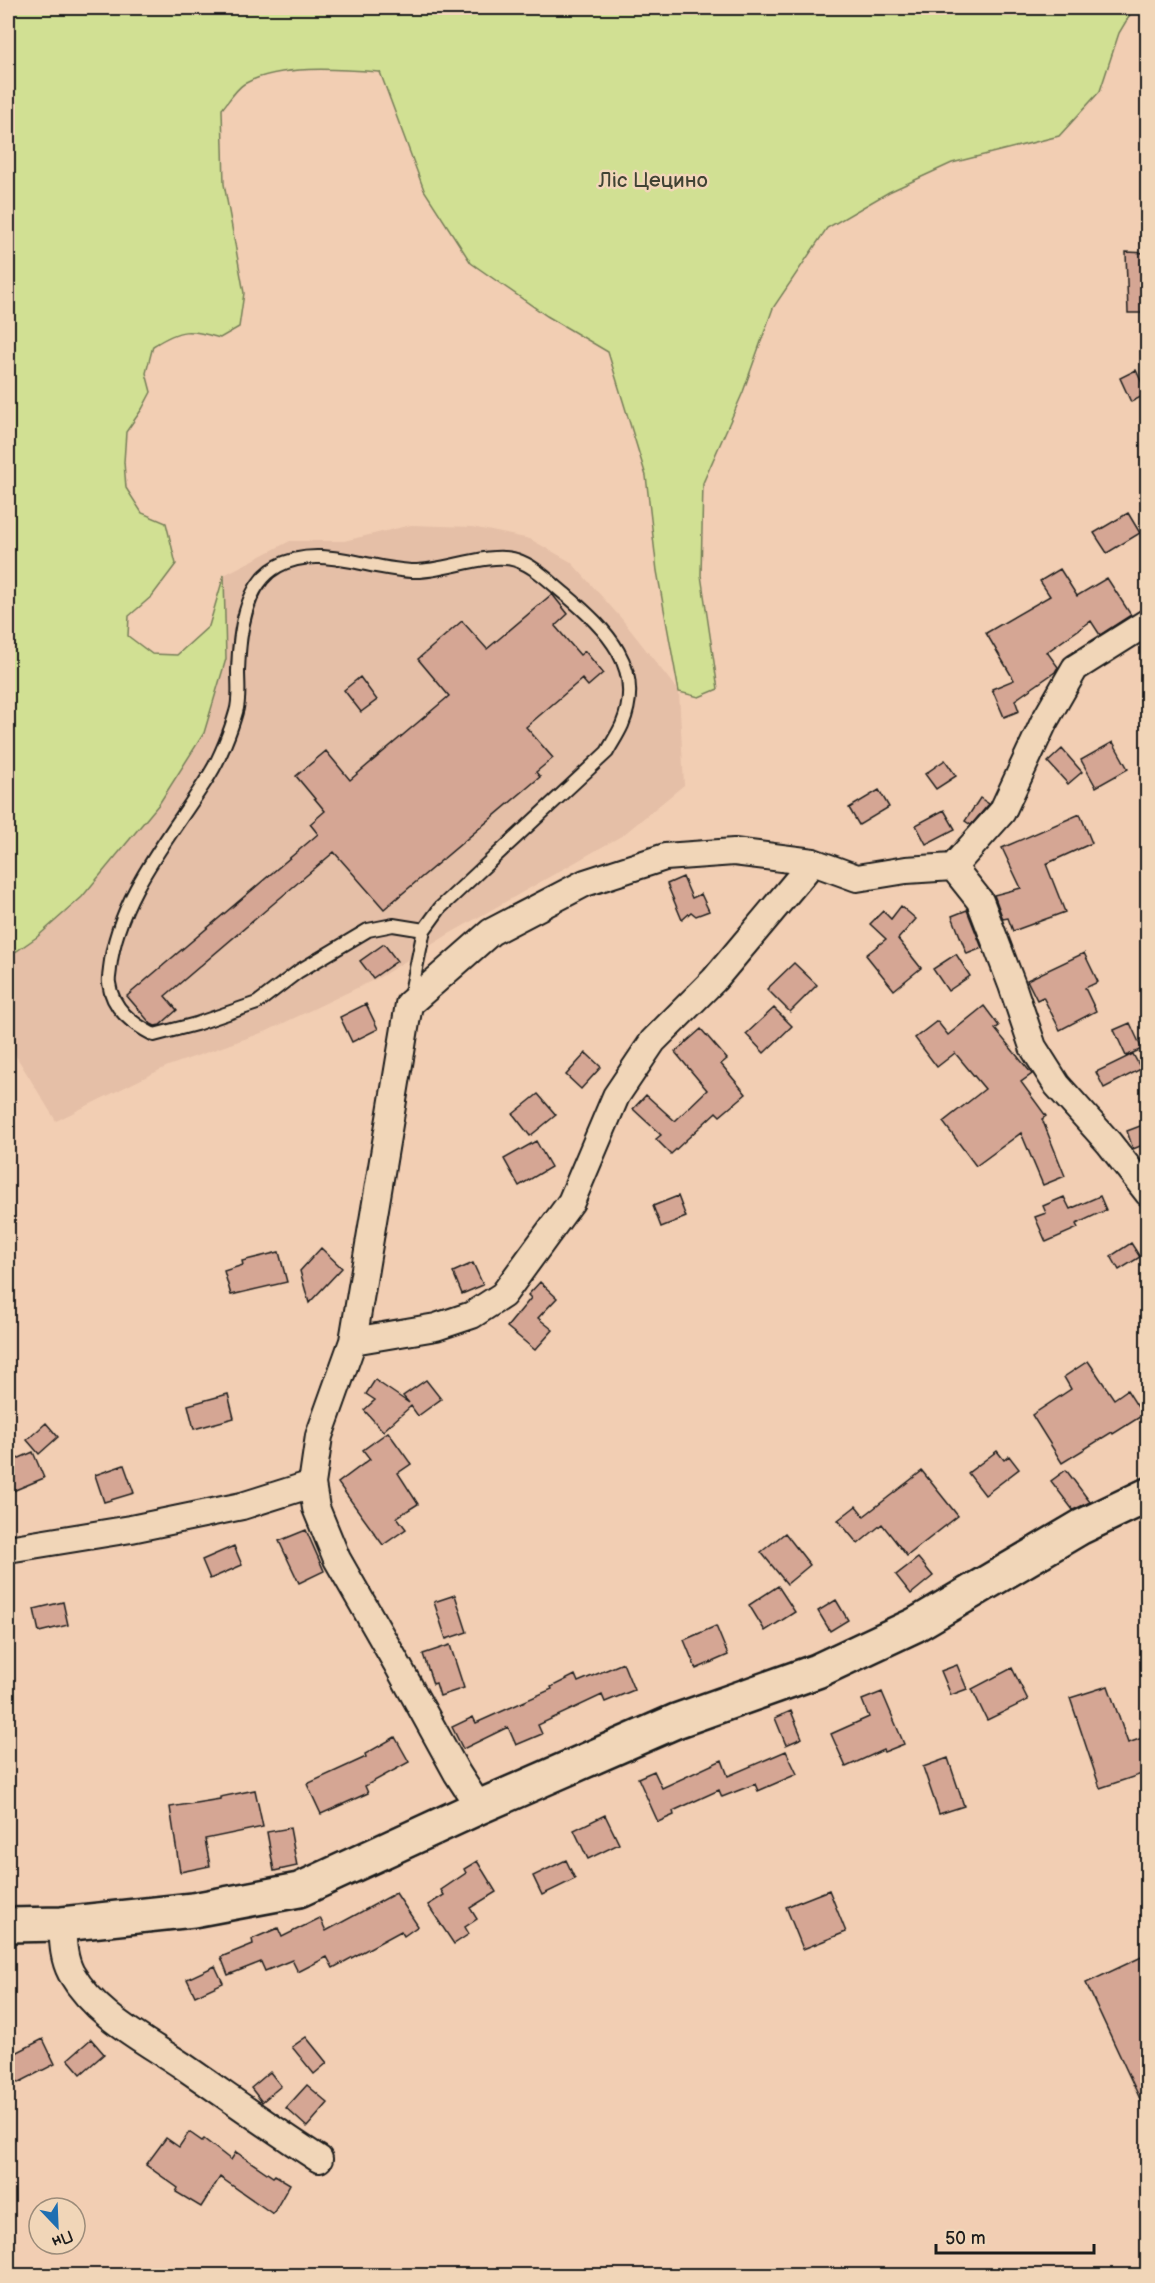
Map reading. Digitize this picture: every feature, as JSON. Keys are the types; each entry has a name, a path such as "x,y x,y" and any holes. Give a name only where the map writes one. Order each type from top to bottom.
{"main road":[{"path":"8,1925 62,1924 193,1910 298,1890 479,1807 676,1721 827,1667 915,1625 1081,1527 1148,1495"}],"street":[{"path":"479,1807 457,1773 337,1559 316,1508 312,1484 319,1436 353,1341 409,1004 491,932 585,883 665,857 734,852 813,862 857,878 906,870 953,867 1002,812 1044,722 1075,668 1148,622"},
{"path":"353,1341 436,1327 472,1315 503,1295 571,1202 616,1096 652,1041 714,980 813,862"},
{"path":"953,867 980,901 1033,1047 1057,1085 1109,1143 1148,1193"},
{"path":"8,1549 131,1529 231,1508 312,1484"},
{"path":"62,1924 63,1950 70,1971 85,1993 120,2025 319,2159"}],"lane":[{"path":"409,1004 424,930 440,908 607,752 622,725 629,699 627,672 618,648 596,621 536,570 515,559 488,559 415,571 325,558 296,559 277,567 258,583 244,617 238,657 237,710 212,771 132,897 112,950 109,983 116,1004 133,1024 154,1035 196,1024 257,1003 299,971 368,930 393,925 424,930"}],"shaded area":[{"path":"411,525 472,527 530,539 571,562 621,618 679,692 684,785 623,835 449,934 380,977 267,1031 168,1066 56,1121 8,1043 8,957 37,937 82,897 159,804 226,659 224,575 290,541 344,541"}],"green space":[{"name":"Ліс Цецино","path":"8,8 1134,8 1119,33 1100,91 1059,136 952,163 889,192 827,228 773,308 743,392 703,483 701,575 718,689 699,697 679,692 657,571 646,476 608,352 547,316 471,263 424,190 380,72 310,69 274,73 241,86 222,109 224,184 244,293 239,327 220,338 192,332 179,333 153,346 146,373 151,392 126,432 124,462 126,488 142,513 166,523 176,564 152,596 129,616 128,636 152,654 177,655 209,626 224,575 226,659 204,733 159,804 82,897 37,937 8,957"}],"building":[{"path":"1126,252 1148,253 1148,313 1128,313"},
{"path":"1136,370 1147,394 1131,402 1120,378"},
{"path":"1128,513 1140,533 1107,553 1094,533"},
{"path":"1060,569 1077,596 1107,578 1131,615 1100,635 1091,621 1047,652 1058,667 1055,672 1015,700 1019,711 1004,717 992,689 1014,680 986,633 1050,596 1040,581"},
{"path":"552,594 568,614 555,626 580,655 585,651 603,673 588,686 582,679 526,727 553,758 536,772 540,777 384,909 334,852 165,996 177,1010 160,1025 151,1024 127,996 318,834 310,824 325,811 296,776 326,751 350,780 449,696 418,659 462,621 487,649"},
{"path":"360,677 377,700 361,712 344,690"},
{"path":"1113,742 1128,769 1096,787 1081,760"},
{"path":"1062,749 1082,772 1068,784 1048,762"},
{"path":"945,760 956,776 936,789 925,774"},
{"path":"879,790 889,807 859,825 849,808"},
{"path":"980,798 989,804 971,825 965,821"},
{"path":"944,810 955,829 926,844 916,825"},
{"path":"1080,814 1092,843 1046,864 1065,912 1013,931 1008,918 1003,919 994,895 1021,888 1002,848"},
{"path":"683,877 692,898 701,894 709,911 696,916 691,912 682,920 667,884"},
{"path":"901,906 916,919 898,939 921,968 894,990 866,955 886,939 870,924 883,911 891,919"},
{"path":"967,910 982,948 967,954 952,916"},
{"path":"384,944 397,961 373,978 360,961"},
{"path":"1084,953 1098,982 1085,988 1096,1011 1060,1030 1043,997 1037,1000 1027,980"},
{"path":"956,954 970,976 948,991 933,969"},
{"path":"794,963 817,985 790,1012 767,989"},
{"path":"366,1004 378,1029 352,1042 340,1017"},
{"path":"984,1006 999,1026 995,1029 1032,1074 1021,1082 1046,1116 1042,1119 1065,1176 1043,1185 1021,1133 976,1166 943,1122 985,1089 955,1053 937,1067 915,1038 937,1021 948,1035"},
{"path":"774,1008 792,1026 764,1053 746,1034"},
{"path":"1130,1023 1142,1049 1126,1056 1114,1030"},
{"path":"701,1029 727,1059 721,1064 746,1094 720,1116 716,1112 671,1154 656,1139 661,1135 633,1109 646,1095 675,1121 707,1090 675,1052"},
{"path":"586,1053 601,1067 581,1089 566,1075"},
{"path":"1133,1054 1141,1069 1104,1088 1096,1072"},
{"path":"538,1094 556,1115 530,1136 513,1114"},
{"path":"1148,1123 1148,1143 1133,1149 1127,1131"},
{"path":"536,1141 551,1167 519,1186 504,1159"},
{"path":"678,1196 686,1217 661,1227 653,1206"},
{"path":"1100,1196 1106,1210 1076,1224 1078,1228 1046,1242 1035,1217 1046,1213 1043,1206 1064,1197 1070,1209"},
{"path":"1131,1243 1140,1257 1119,1270 1111,1256"},
{"path":"321,1248 342,1268 309,1303 300,1271"},
{"path":"279,1252 287,1282 231,1295 224,1271 243,1265 242,1261"},
{"path":"473,1263 483,1285 462,1294 453,1272"},
{"path":"540,1282 557,1298 538,1318 553,1330 535,1350 507,1327 531,1298 528,1295"},
{"path":"1088,1361 1114,1399 1127,1390 1143,1415 1062,1463 1032,1415 1071,1389 1064,1377"},
{"path":"375,1380 409,1403 403,1396 426,1380 441,1399 418,1416 411,1406 383,1431 364,1410 375,1400 366,1394"},
{"path":"228,1394 234,1418 194,1429 188,1405"},
{"path":"46,1423 58,1437 39,1454 27,1440"},
{"path":"388,1432 411,1464 398,1473 418,1504 397,1517 406,1529 383,1545 338,1483 370,1459 363,1450"},
{"path":"997,1451 1004,1460 1009,1456 1019,1469 985,1495 968,1473"},
{"path":"33,1452 44,1478 8,1493 8,1463"},
{"path":"124,1465 134,1493 104,1502 95,1475"},
{"path":"1066,1470 1090,1502 1073,1510 1051,1481"},
{"path":"922,1471 958,1516 907,1556 882,1524 858,1544 838,1520 856,1506 864,1516"},
{"path":"306,1530 324,1571 299,1583 279,1541"},
{"path":"785,1533 810,1565 787,1584 761,1552"},
{"path":"234,1546 242,1565 210,1579 202,1560"},
{"path":"918,1558 933,1576 911,1594 896,1575"},
{"path":"778,1586 795,1612 765,1631 749,1605"},
{"path":"455,1595 467,1632 446,1639 434,1602"},
{"path":"836,1600 848,1620 830,1631 818,1611"},
{"path":"63,1602 68,1625 39,1632 34,1609"},
{"path":"716,1626 728,1655 696,1669 684,1640"},
{"path":"450,1645 464,1688 440,1696 436,1683 433,1684 423,1654"},
{"path":"623,1663 634,1690 605,1702 602,1695 538,1725 542,1734 516,1745 508,1727 463,1749 452,1727 473,1717 476,1723 552,1689 551,1687 575,1675 578,1682"},
{"path":"957,1665 967,1689 951,1695 941,1671"},
{"path":"1012,1668 1028,1700 987,1720 972,1689"},
{"path":"1108,1686 1128,1743 1148,1736 1148,1772 1100,1788 1070,1698"},
{"path":"882,1692 904,1744 884,1752 883,1750 846,1767 831,1734 869,1717 862,1700"},
{"path":"791,1711 802,1738 786,1745 775,1718"},
{"path":"395,1737 409,1762 365,1786 368,1793 321,1814 307,1784 366,1757 365,1754"},
{"path":"786,1751 797,1774 758,1791 755,1784 722,1797 719,1790 673,1811 674,1815 658,1822 638,1778 654,1771 662,1788 722,1760 728,1776"},
{"path":"948,1758 964,1806 939,1814 923,1767"},
{"path":"255,1790 263,1827 205,1839 210,1866 180,1872 170,1807 220,1799 220,1797"},
{"path":"605,1815 619,1844 588,1859 574,1830"},
{"path":"290,1828 297,1866 274,1871 267,1832"},
{"path":"566,1860 575,1879 542,1895 533,1876"},
{"path":"477,1861 496,1892 470,1908 477,1919 465,1927 469,1934 454,1944 428,1905 444,1895 441,1890 466,1873 464,1869"},
{"path":"829,1890 846,1932 803,1949 786,1907"},
{"path":"396,1893 418,1926 404,1936 401,1931 333,1968 327,1957 298,1972 292,1960 265,1971 261,1962 228,1975 221,1957 253,1944 252,1939 278,1928 282,1937 320,1918 326,1931"},
{"path":"1148,1954 1148,2116 1086,1983"},
{"path":"215,1966 223,1983 195,1996 187,1979"},
{"path":"306,2037 327,2063 314,2074 292,2047"},
{"path":"43,2039 55,2064 18,2083 8,2057"},
{"path":"91,2039 104,2054 81,2074 68,2059"},
{"path":"270,2072 281,2086 262,2102 251,2088"},
{"path":"307,2085 328,2103 307,2127 286,2108"},
{"path":"189,2132 202,2141 204,2139 231,2160 236,2152 273,2177 275,2175 290,2184 273,2214 220,2177 201,2207 176,2192 178,2188 146,2165 166,2138 179,2147"}]}
